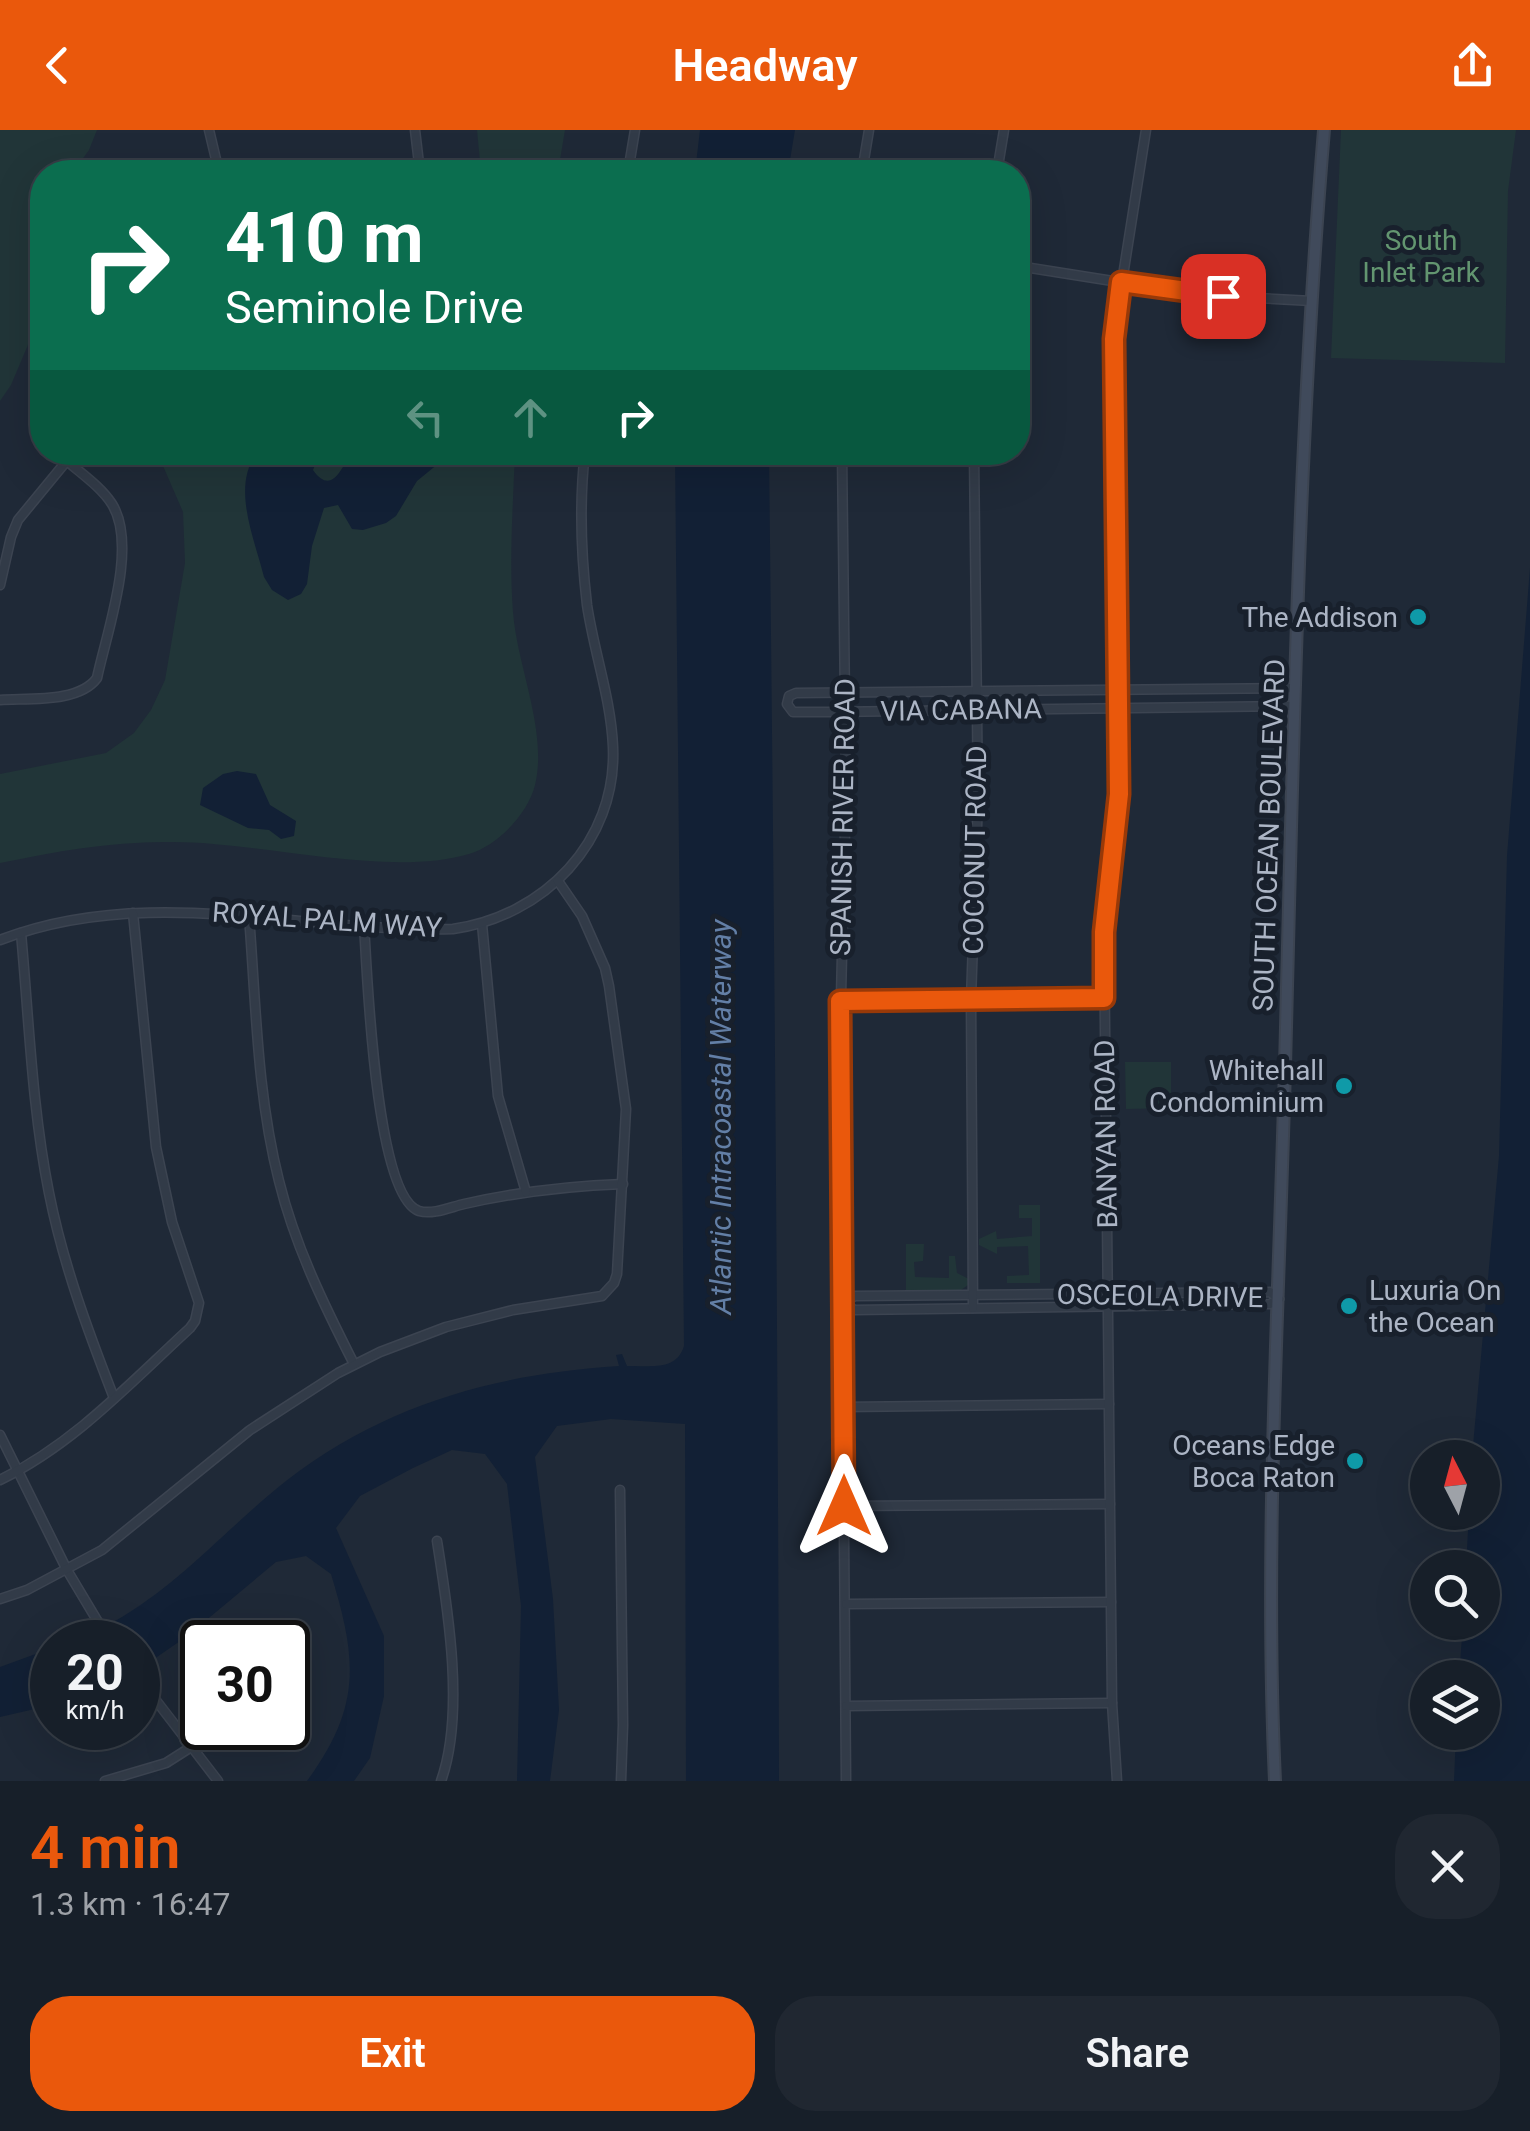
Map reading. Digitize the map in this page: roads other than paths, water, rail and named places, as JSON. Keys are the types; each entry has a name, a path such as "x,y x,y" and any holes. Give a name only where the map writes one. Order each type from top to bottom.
{"main road":[{"name":"SOUTH OCEAN BOULEVARD","path":"1275,1781 1271,1594 1295,706 1312,301 1324,130"}],"street":[{"path":"209,130 216,160"},
{"path":"415,130 419,160"},
{"path":"630,160 635,130"},
{"path":"864,160 869,130"},
{"path":"999,160 1004,130"},
{"name":"BANYAN ROAD","path":"1117,1781 1112,1703 1104,998 1105,917 1118,809 1114,339 1146,130"},
{"path":"1030,268 1210,296 1312,301"},
{"path":"0,584 18,520 64,465"},
{"path":"0,700 75,694 92,686 97,678 122,560 122,532 108,499 71,465"},
{"name":"ROYAL PALM WAY","path":"0,940 86,918 134,913 249,916 435,929 482,924 531,903 578,860 593,836 606,802 613,766 611,729 584,575 583,465"},
{"name":"SPANISH RIVER ROAD","path":"842,465 846,712 840,1001 846,1781"},
{"name":"COCONUT ROAD","path":"973,1308 971,999 978,800 974,465"},
{"name":"VIA CABANA","path":"1295,706 794,712 787,704 796,693 1296,688"},
{"path":"0,1599 67,1570 130,1530 278,1410 354,1364 413,1338 479,1317 594,1299 607,1292 617,1274 626,1109 606,968 582,916 558,881"},
{"path":"0,1480 60,1446 190,1328 198,1309 172,1222 156,1147 134,913"},
{"path":"249,916 262,1089 274,1158 301,1251 354,1364"},
{"path":"364,924 380,1106 404,1200 419,1211 428,1212 526,1192 623,1184"},
{"path":"482,924 498,1096 526,1192"},
{"path":"22,933 36,1112 49,1193 68,1273 114,1398"},
{"path":"840,1001 1104,998"},
{"name":"OSCEOLA DRIVE","path":"1270,1292 1279,1299 1270,1304 854,1310 844,1302 855,1296 1107,1293 1270,1292"},
{"path":"844,1407 1109,1404"},
{"path":"0,1435 96,1620"},
{"path":"620,1490 624,1725 621,1781"},
{"path":"844,1506 1110,1504"},
{"path":"436,1540 447,1603 451,1666 451,1740 441,1781"},
{"path":"846,1604 1111,1602"},
{"path":"846,1706 1112,1703"},
{"path":"160,1705 180,1730"},
{"path":"105,1781 149,1769 190,1750"},
{"path":"195,1750 218,1781"}],"water":[{"path":"700,130 795,130 790,160 696,160"},
{"path":"250,465 315,465 313,470 326,481 336,477 344,465 437,465 417,481 396,516 386,523 352,529 338,505 324,508 312,546 307,584 301,594 288,600 272,590 264,577 247,513 246,480"},
{"name":"Atlantic Intracoastal Waterway","path":"675,465 769,465 779,1781 686,1781 685,1424 611,1419 557,1426 535,1457 553,1599 559,1710 550,1781 517,1781 521,1606 507,1484 485,1454 452,1450 413,1468 360,1496 336,1528 384,1636 384,1696 370,1758 354,1781 307,1781 338,1729 346,1705 349,1657 331,1574 306,1556 276,1562 206,1620 180,1620 180,1641 160,1655 160,1620 117,1620 182,1573 286,1481 324,1454 402,1413 486,1386 619,1366 616,1355 622,1354 627,1366 653,1366 669,1363 684,1346"},
{"path":"1530,568 1530,1781 1454,1781 1455,1750 1500,1750 1500,1660 1460,1660 1462,1640 1500,1640 1500,1550 1467,1550 1468,1530 1500,1530 1500,1440 1474,1440 1499,1156 1507,856"},
{"path":"223,774 256,774 270,805 296,821 294,836 281,839 269,830 248,828 200,805 203,788"},
{"path":"30,1656 30,1710 0,1717 0,1667"}],"place":[{"name":"The Addison","path":"1418,617"},
{"name":"Whitehall Condominium","path":"1344,1086"},
{"name":"Luxuria On the Ocean","path":"1349,1306"},
{"name":"Oceans Edge Boca Raton","path":"1355,1461"}],"park label":[{"name":"South Inlet Park","path":"1421,256"}]}
